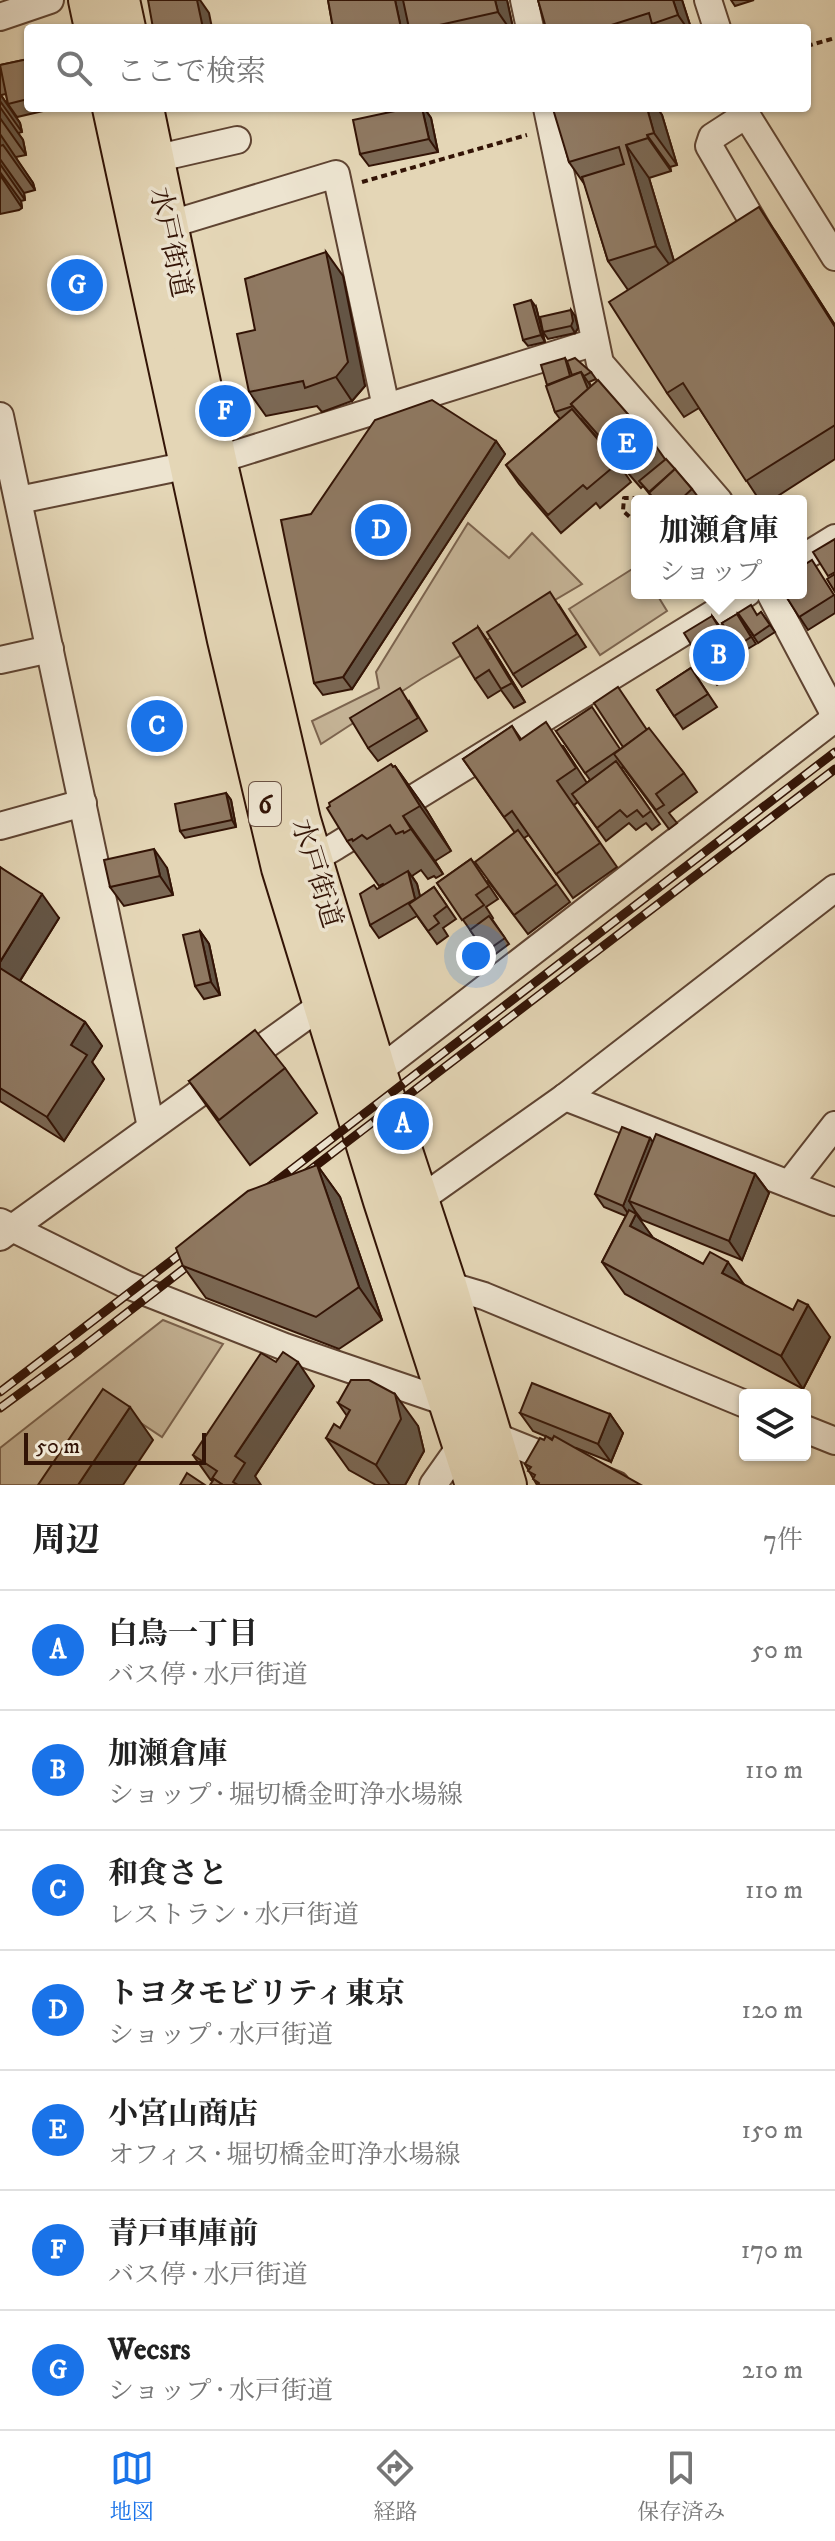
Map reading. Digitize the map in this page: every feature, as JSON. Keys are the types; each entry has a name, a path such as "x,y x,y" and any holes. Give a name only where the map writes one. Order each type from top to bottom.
{"highway":[{"path":"88,0 93,24"},
{"path":"120,0 125,24"},
{"name":"水戸街道","path":"113,112 203,462 296,864 323,1004 449,1403 507,1485"},
{"name":"水戸街道","path":"145,112 168,225 203,462"},
{"name":"水戸街道","path":"296,864 377,1072 447,1285 477,1439 475,1485"}],"street":[{"path":"0,17 50,0"},
{"path":"524,0 529,24"},
{"path":"708,0 716,24"},
{"path":"751,261 765,251 766,243 711,151 710,142 744,112 835,257"},
{"path":"549,118 600,363 714,495"},
{"path":"154,159 237,140"},
{"path":"168,225 336,174 386,407"},
{"path":"19,500 203,462 595,342"},
{"path":"1,428 19,500 151,1127"},
{"path":"807,555 835,538"},
{"path":"296,864 737,599"},
{"path":"377,1072 834,720 831,708 773,599"},
{"path":"0,660 50,649"},
{"path":"0,826 83,803"},
{"path":"418,1201 565,1097 835,888"},
{"path":"4,1229 323,1004"},
{"path":"565,1097 835,1202"},
{"path":"789,1184 835,1125"},
{"path":"4,1229 125,1284 285,1347 449,1403"},
{"path":"447,1285 484,1296 739,1402"},
{"path":"811,1431 835,1441"},
{"path":"433,1485 477,1439 616,1485"}],"path":[{"path":"811,45 835,38"},
{"path":"339,189 549,118"},
{"path":"631,498 624,498 623,511 631,518"}],"shaded area":[{"path":"468,523 509,558 532,533 582,584 421,679 321,744 312,721 379,688 376,672"},
{"path":"631,570 631,599 660,599 667,611 600,655 569,609"},
{"path":"163,1320 223,1344 162,1437 103,1398 45,1485 0,1485 0,1448"}],"building":[{"path":"148,0 197,0 202,24 152,24"},
{"path":"328,0 395,0 400,24 332,24"},
{"path":"403,0 495,0 498,12 444,24 408,24"},
{"path":"538,0 673,0 678,15 652,24 649,13 615,24 545,24"},
{"path":"24,60 24,100 8,104 0,65"},
{"path":"390,112 423,112 429,139 360,154 353,120"},
{"path":"554,112 648,112 654,133 626,145 656,246 608,261 582,177 624,164 619,147 569,162"},
{"path":"759,207 835,327 835,425 746,481 683,383 667,393 609,302"},
{"path":"326,252 348,362 336,377 305,388 303,381 249,392 237,334 255,330 245,279"},
{"path":"531,300 541,335 523,340 514,305"},
{"path":"571,310 571,326 543,332 540,317"},
{"path":"565,358 570,376 547,385 541,365"},
{"path":"575,358 591,372 584,376 581,372 572,375 567,361"},
{"path":"581,372 588,389 571,404 573,406 555,412 546,386"},
{"path":"598,380 655,445 628,469 571,404"},
{"path":"432,400 496,441 343,677 314,683 281,520 311,514 375,420"},
{"path":"572,409 618,463 587,489 583,485 548,515 506,465"},
{"path":"666,459 675,469 649,492 639,481"},
{"path":"675,469 692,489 686,495 649,493"},
{"path":"835,539 835,572 828,576 813,552"},
{"path":"812,560 834,595 799,617 788,599 807,599 807,563"},
{"path":"835,574 835,592 827,579"},
{"path":"550,592 577,634 513,674 487,632"},
{"path":"751,605 757,615 761,612 770,625 754,636 738,613"},
{"path":"737,614 751,637 737,646 722,623"},
{"path":"712,616 736,655 708,672 684,633"},
{"path":"478,627 512,683 501,689 489,670 475,679 453,643"},
{"path":"691,668 708,694 674,716 657,690"},
{"path":"618,687 647,730 623,747 594,703"},
{"path":"400,688 418,718 368,748 350,718"},
{"path":"592,707 620,749 585,773 556,731"},
{"path":"546,722 576,768 557,781 600,843 556,874 512,811 504,817 463,759 512,726 520,740"},
{"path":"649,728 684,773 656,794 664,805 656,810 614,754"},
{"path":"616,761 651,811 643,817 637,810 627,817 620,810 597,828 572,794"},
{"path":"391,764 420,806 403,816 411,829 396,834 390,825 367,839 362,835 347,841 327,808 329,803"},
{"path":"226,793 232,820 180,831 175,804"},
{"path":"518,830 557,884 514,915 475,862"},
{"path":"154,849 160,876 110,887 104,860"},
{"path":"471,859 489,886 476,895 484,905 462,920 437,883"},
{"path":"0,867 42,894 0,962"},
{"path":"408,871 415,899 370,925 360,894 374,885 377,889"},
{"path":"434,887 447,906 434,916 439,923 428,931 409,904"},
{"path":"489,916 505,938 485,952 470,930"},
{"path":"200,931 211,982 195,986 183,935"},
{"path":"0,968 85,1022 71,1045 87,1055 47,1117 0,1088"},
{"path":"255,1030 285,1068 219,1120 189,1081"},
{"path":"622,1127 650,1138 623,1206 595,1194"},
{"path":"656,1134 755,1174 729,1241 629,1201"},
{"path":"317,1165 359,1287 316,1317 183,1266 176,1248 248,1191"},
{"path":"629,1210 636,1214 630,1226 703,1264 710,1252 728,1262 722,1273 793,1310 798,1300 808,1305 781,1356 602,1262"},
{"path":"283,1352 298,1362 235,1456 245,1463 233,1482 238,1485 223,1485 211,1480 217,1471 193,1455 261,1353 276,1362"},
{"path":"351,1380 369,1380 395,1394 401,1419 376,1465 326,1438 334,1424 340,1428 350,1410 338,1403"},
{"path":"532,1383 610,1414 598,1444 520,1413"},
{"path":"103,1389 130,1407 78,1485 38,1485"},
{"path":"546,1436 552,1440 554,1436 641,1485 538,1485 533,1479 535,1475 528,1471 531,1467 525,1464 540,1438 544,1440"},
{"path":"187,1473 205,1485 180,1485"}],"railway":[{"path":"261,1193 835,752"},
{"path":"301,1177 835,769"},
{"path":"0,1392 197,1241"},
{"path":"0,1408 203,1254"}],"place":[{"name":"Wecsrs","path":"77,285"},
{"name":"青戸車庫前","path":"225,411"},
{"name":"小宮山商店","path":"627,444"},
{"name":"トヨタモビリティ東京","path":"381,530"},
{"name":"加瀬倉庫","path":"719,655"},
{"name":"和食さと","path":"157,726"},
{"name":"白鳥一丁目","path":"403,1124"}]}
